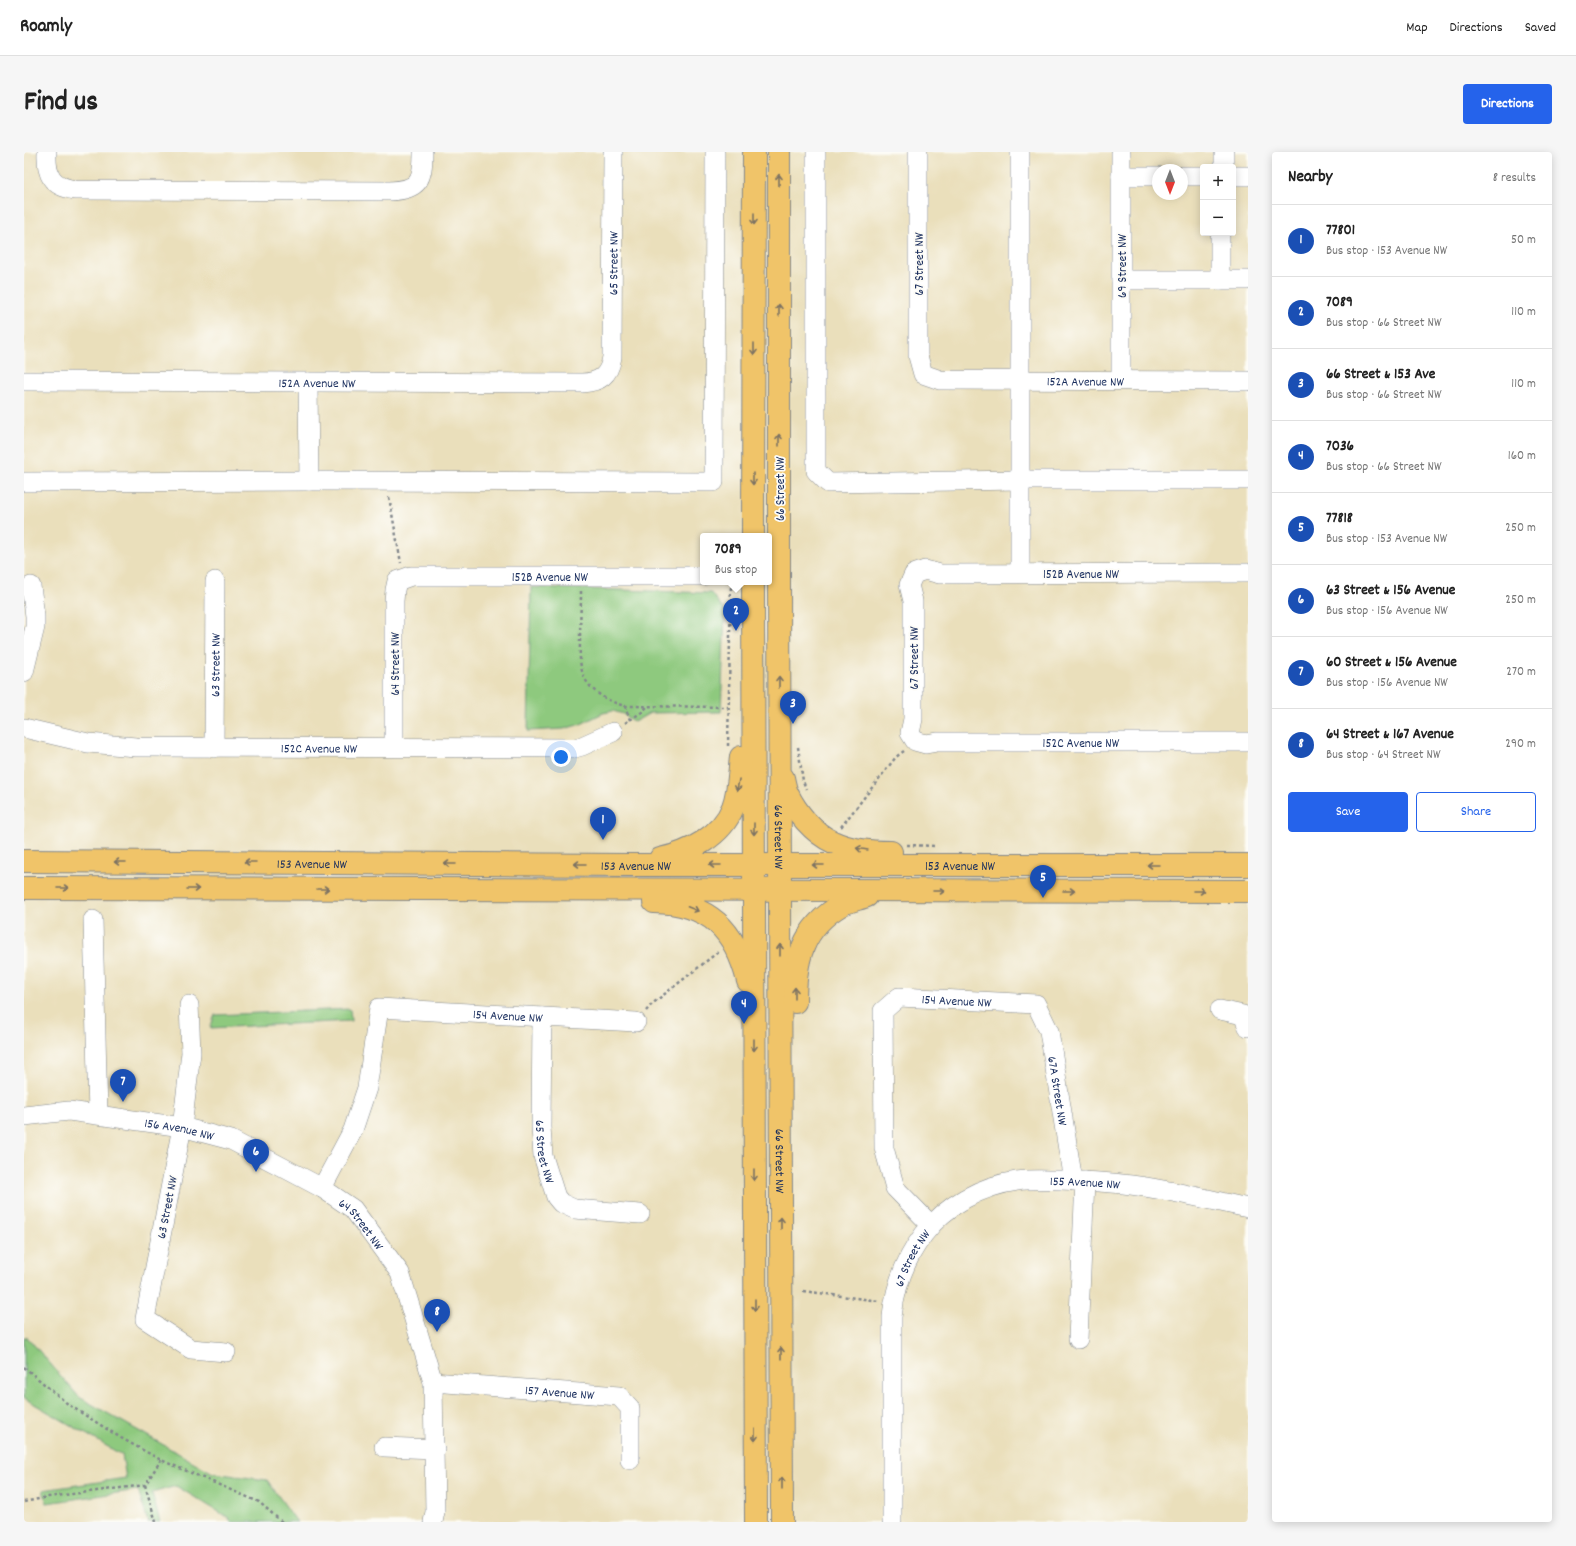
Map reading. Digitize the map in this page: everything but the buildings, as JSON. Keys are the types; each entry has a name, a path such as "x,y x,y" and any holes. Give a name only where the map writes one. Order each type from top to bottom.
{"main road":[{"name":"66 Street NW","path":"753,533 754,152"},
{"name":"66 Street NW","path":"779,152 774,576 780,762 782,1522"},
{"name":"66 Street NW","path":"753,585 756,1522"},
{"path":"633,865 677,856 719,830 733,807 739,785 742,738 753,692"},
{"path":"780,762 787,792 802,816 819,834 833,842 858,849 886,852 1009,854 1053,865"},
{"name":"153 Avenue NW","path":"24,861 633,865 1248,865"},
{"name":"153 Avenue NW","path":"24,888 1248,891"},
{"path":"460,889 548,902 661,902 690,907 705,914 723,927 732,939 743,961 754,1006"},
{"path":"781,1171 794,1076 795,976 801,949 816,925 841,905 869,896 900,891"}],"street":[{"path":"47,152 48,171 52,180 64,188 75,190 390,191 408,189 417,184 423,171 423,152"},
{"name":"65 Street NW","path":"607,373 610,365 612,346 613,152"},
{"path":"24,482 714,482 715,152"},
{"path":"816,152 816,471 828,483 1020,480 1248,480"},
{"name":"67 Street NW","path":"918,152 918,356 923,374"},
{"path":"1020,152 1020,573"},
{"name":"69 Street NW","path":"1121,152 1121,380"},
{"path":"1224,152 1224,164"},
{"path":"1121,176 1152,176"},
{"path":"1188,176 1200,176"},
{"path":"1236,176 1248,176"},
{"path":"1220,237 1220,280"},
{"path":"1121,280 1248,280"},
{"name":"152A Avenue NW","path":"24,381 582,383 597,380 607,373"},
{"name":"152A Avenue NW","path":"923,374 940,380 1248,381"},
{"path":"308,382 309,481"},
{"name":"152B Avenue NW","path":"914,574 925,570 940,574 1248,573"},
{"name":"67 Street NW","path":"914,574 909,585 913,601 913,719 910,733 915,741"},
{"name":"152B Avenue NW","path":"401,580 411,576 700,576"},
{"name":"64 Street NW","path":"394,747 394,601 395,590 401,580"},
{"name":"63 Street NW","path":"214,748 215,581"},
{"path":"24,672 35,627 36,616 31,586"},
{"name":"152C Avenue NW","path":"24,728 88,743 111,746 214,748 575,748 613,732"},
{"name":"152C Avenue NW","path":"915,741 926,744 937,742 1248,742"},
{"path":"94,920 98,1114"},
{"name":"154 Avenue NW","path":"883,1011 899,996 1036,1004"},
{"name":"67A Street NW","path":"1036,1004 1049,1031 1079,1181 1078,1339"},
{"name":"63 Street NW","path":"189,1005 191,1053 182,1127 145,1319 191,1349 226,1352"},
{"name":"154 Avenue NW","path":"322,1188 353,1130 367,1088 379,1008 636,1022"},
{"path":"1220,1010 1243,1015 1248,1027"},
{"name":"67 Street NW","path":"883,1011 884,1148 895,1188 931,1225 907,1259 900,1276 893,1303 892,1522"},
{"name":"65 Street NW","path":"542,1017 541,1127 543,1156 556,1197 561,1203 574,1209 640,1214"},
{"name":"156 Avenue NW","path":"24,1116 68,1111 182,1127 231,1140 322,1188"},
{"name":"155 Avenue NW","path":"931,1225 948,1210 966,1198 1001,1184 1018,1181 1079,1181 1138,1186 1248,1208"},
{"name":"64 Street NW","path":"322,1188 353,1209 400,1273 433,1382 435,1449 435,1512 433,1522"},
{"name":"157 Avenue NW","path":"433,1382 619,1396 630,1408 630,1460"},
{"path":"384,1447 435,1449"}],"path":[{"path":"386,481 401,580"},
{"path":"581,577 580,650 582,670 593,690 604,698 625,706 728,707"},
{"path":"728,751 731,585"},
{"path":"625,706 630,720"},
{"path":"613,732 642,712 647,706"},
{"path":"798,740 803,781 808,793"},
{"path":"838,830 896,757 915,741"},
{"path":"904,846 943,846"},
{"path":"636,1022 652,1004 721,949"},
{"path":"804,1291 893,1303"},
{"path":"24,1367 69,1404 121,1438 161,1460 259,1502 282,1522"},
{"path":"156,1522 145,1485 161,1460"},
{"path":"24,1502 48,1497 145,1485"}],"green space":[{"path":"531,587 711,593 725,611 721,712 650,713 634,722 623,714 613,711 603,713 581,724 564,729 528,731"},
{"path":"350,1009 351,1021 210,1028 215,1015"},
{"path":"24,1337 28,1338 79,1397 213,1473 267,1480 297,1522 231,1522 229,1518 176,1486 152,1493 160,1522 148,1522 138,1490 47,1503 43,1490 126,1478 122,1455 24,1398"}],"place":[{"name":"7089","path":"736,631"},
{"name":"66 Street & 153 Ave","path":"793,724"},
{"name":"77801","path":"603,840"},
{"name":"77818","path":"1043,898"},
{"name":"7036","path":"744,1024"},
{"name":"60 Street & 156 Avenue","path":"123,1102"},
{"name":"63 Street & 156 Avenue","path":"256,1172"},
{"name":"64 Street & 167 Avenue","path":"437,1332"}]}
